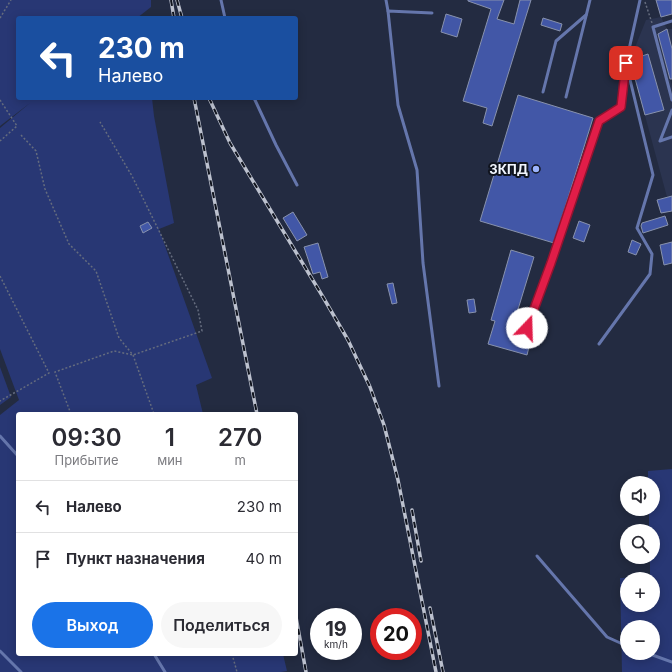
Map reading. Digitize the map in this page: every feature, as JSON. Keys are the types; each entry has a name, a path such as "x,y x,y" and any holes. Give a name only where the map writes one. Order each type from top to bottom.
{"lane":[{"path":"221,0 224,16"},
{"path":"386,0 398,105 417,170 423,263 439,386"},
{"path":"566,97 590,0"},
{"path":"527,328 551,263 599,121 621,107 626,63 640,0"},
{"path":"388,12 432,13"},
{"path":"543,92 556,41 586,15"},
{"path":"672,21 653,27 672,100"},
{"path":"599,344 650,274 652,254 636,228 653,175 626,63"},
{"path":"255,100 276,145 298,185"},
{"path":"672,110 660,141 672,137"},
{"path":"0,436 16,454"},
{"path":"537,556 607,637 620,643"},
{"path":"0,651 21,672"},
{"path":"155,656 165,672"},
{"path":"660,658 672,662"}],"path":[{"path":"0,18 11,0"},
{"path":"644,0 653,27"},
{"path":"0,100 16,126 0,141"},
{"path":"70,412 55,372 114,351 133,354 202,331 198,310 195,303 132,176 100,122"},
{"path":"21,135 36,151 45,189 69,244 96,271 119,338 133,354 153,412"},
{"path":"0,276 49,373 0,401"},
{"path":"233,656 237,672"}],"shaded area":[{"path":"0,0 151,0 151,7 140,16 16,16 16,100 152,100 174,223 159,229 212,378 196,385 203,412 16,412 16,656 283,656 287,671 0,672 0,415 19,400 0,349 0,128 30,103 0,126"},
{"path":"661,17 667,29 658,34 672,86 672,196 667,197 630,60 646,20"},
{"path":"667,29 672,29 672,49"},
{"path":"0,367 11,397 0,405"},
{"path":"672,469 672,672 622,672 622,660 660,660 660,620 621,620 621,612 660,612 660,572 650,572 650,564 660,564 660,524 649,524 649,516 660,516 660,476 648,476 648,471"}],"building":[{"path":"468,0 504,0 497,19 514,24 520,0 531,0 492,126 483,123 487,108 463,101 491,9"},
{"path":"656,0 672,0 672,14 661,17"},
{"path":"446,14 462,19 457,37 441,32"},
{"path":"543,18 562,24 560,31 541,25"},
{"path":"667,29 672,49 672,79 670,79 658,34"},
{"path":"648,54 664,110 645,115 630,60"},
{"name":"ЗКПД","path":"518,95 593,118 554,243 480,221"},
{"path":"672,196 672,211 661,213 657,200"},
{"path":"293,212 307,235 297,241 283,218"},
{"path":"665,216 668,225 643,233 641,226 642,223"},
{"path":"579,221 590,225 584,242 573,238"},
{"path":"148,222 152,228 143,233 140,226"},
{"path":"632,240 641,244 636,255 628,252"},
{"path":"672,242 672,263 664,265 660,245"},
{"path":"318,243 328,277 322,279 320,272 313,274 304,247"},
{"path":"511,250 534,257 512,329 532,335 527,355 488,344 495,321 491,320"},
{"path":"393,283 397,303 392,304 387,284"},
{"path":"474,299 476,312 469,313 467,300"}],"railway":[{"path":"171,0 174,16"},
{"path":"177,0 181,16"},
{"path":"194,100 257,412"},
{"path":"210,100 230,143 348,340 370,387 384,425 398,480 436,672"},
{"path":"412,510 421,561"},
{"path":"430,608 443,672"},
{"path":"298,628 306,672"}],"place":[{"name":"ЗКПД","path":"536,169"}],"route":[{"path":"527,328 551,263 599,121 621,107 626,63"}]}
